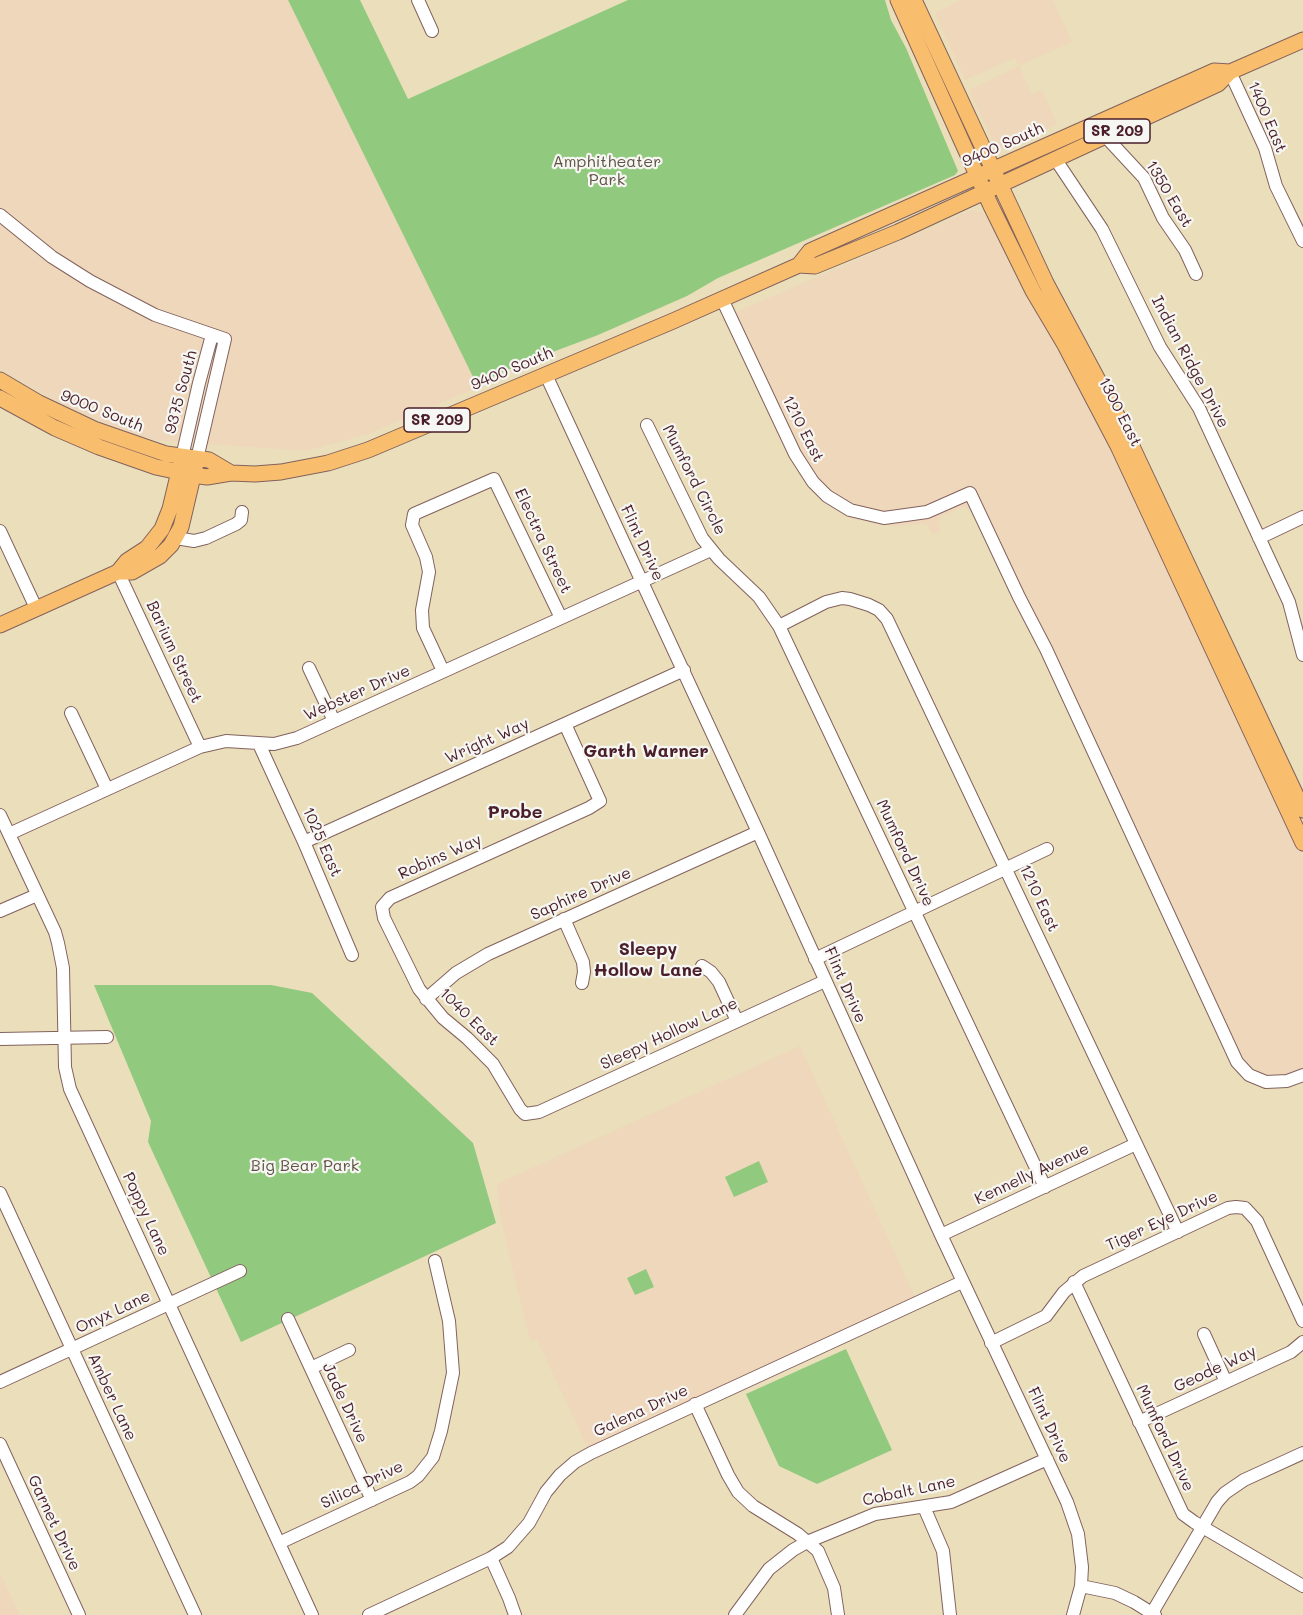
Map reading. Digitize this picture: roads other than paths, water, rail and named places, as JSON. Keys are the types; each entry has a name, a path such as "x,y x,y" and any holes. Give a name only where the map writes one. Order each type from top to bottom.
{"main road":[{"name":"1300 East","path":"898,0 985,193 1033,291 1065,345 1118,446 1303,843"},
{"name":"1300 East","path":"914,0 1046,283 1121,423 1303,810"},
{"name":"9400 South","path":"186,474 207,477 231,473 282,472 340,460 368,450 799,265 815,266 898,232 1218,84 1230,72 1303,39"},
{"name":"9400 South","path":"799,265 810,251 993,169 1214,71 1230,72"},
{"name":"9000 South","path":"0,380 39,403 94,429 147,448 189,458"},
{"name":"9000 South","path":"0,398 55,428 99,447 137,461 186,474"},
{"name":"9400 South","path":"189,458 209,460 231,473"},
{"path":"0,624 118,572 132,572 166,551 176,538 184,519 189,458"},
{"path":"118,572 127,561 147,548 162,529 186,474"}],"street":[{"path":"418,0 432,31"},
{"name":"1400 East","path":"1230,72 1265,148 1276,186 1303,241"},
{"name":"1350 East","path":"1106,137 1144,178 1168,228 1185,250 1196,274"},
{"name":"Indian Ridge Drive","path":"1056,160 1102,229 1160,347 1194,397 1300,628 1303,655"},
{"path":"0,215 52,257 90,281 155,315 212,335"},
{"name":"1210 East","path":"723,299 795,454 813,482 827,496 850,510 884,518 927,512 970,493 1018,597 1057,671 1237,1062 1249,1075 1266,1082 1287,1081 1303,1075"},
{"name":"9375 South","path":"212,335 225,339 189,458 199,383 212,335"},
{"name":"Flint Drive","path":"546,375 684,670 941,1235 1067,1502 1078,1534 1082,1567 1081,1586 1073,1615"},
{"name":"Mumford Circle","path":"647,425 694,523 711,550"},
{"name":"Electra Street","path":"443,671 423,628 422,610 429,572 426,557 412,525 414,514 494,479 561,618"},
{"path":"176,538 190,541 202,539 236,525 242,518 242,512"},
{"path":"1259,538 1303,517"},
{"path":"0,531 36,608"},
{"name":"Webster Drive","path":"9,834 200,747 226,741 259,744 285,742 711,550"},
{"name":"Mumford Drive","path":"711,550 759,597 779,626 1045,1187"},
{"name":"Barium Street","path":"118,572 200,747"},
{"name":"1210 East","path":"779,626 826,602 850,598 879,610 887,619 1178,1232"},
{"path":"309,668 334,721"},
{"name":"Wright Way","path":"304,842 684,670"},
{"path":"71,713 107,789"},
{"name":"Robins Way","path":"382,907 390,898 600,801 565,724"},
{"name":"1025 East","path":"259,744 352,955"},
{"name":"Poppy Lane","path":"0,815 55,932 61,955 65,1067 70,1089 312,1615"},
{"name":"Saphire Drive","path":"426,999 471,963 758,832"},
{"path":"815,959 1047,849"},
{"path":"0,911 37,895"},
{"name":"1040 East","path":"382,907 384,918 406,965 426,999 443,1018 468,1038 494,1064 525,1114"},
{"path":"564,920 584,962 582,983"},
{"path":"702,966 719,982 737,1021"},
{"name":"Sleepy Hollow Lane","path":"525,1114 548,1108 825,981"},
{"path":"0,1039 107,1037"},
{"name":"Kennelly Avenue","path":"941,1235 1136,1144"},
{"name":"Amber Lane","path":"0,1193 195,1615"},
{"name":"Tiger Eye Drive","path":"992,1343 1046,1316 1074,1282 1228,1208 1245,1208 1257,1221 1303,1321"},
{"name":"Silica Drive","path":"279,1543 418,1476 433,1457 453,1373 449,1322 435,1261"},
{"name":"Onyx Lane","path":"0,1382 240,1271"},
{"name":"Galena Drive","path":"369,1615 491,1558 519,1536 546,1492 575,1462 695,1404 963,1282"},
{"name":"Mumford Drive","path":"1074,1282 1179,1506 1191,1520 1303,1586"},
{"name":"Jade Drive","path":"288,1319 372,1500"},
{"path":"1204,1334 1226,1382"},
{"name":"Geode Way","path":"1139,1422 1291,1352 1303,1342"},
{"path":"311,1368 349,1350"},
{"path":"695,1404 738,1492 753,1506 818,1551 837,1599 838,1615"},
{"name":"Garnet Drive","path":"0,1444 79,1615"},
{"path":"1081,1586 1114,1593 1154,1614 1217,1503 1234,1486 1303,1453"},
{"name":"Cobalt Lane","path":"735,1615 769,1569 807,1542 875,1514 951,1502 1047,1459"},
{"path":"924,1508 943,1551 950,1615"},
{"path":"491,1558 515,1615"}],"district":[{"name":"Garth Warner","path":"646,751"},
{"name":"Probe","path":"515,812"},
{"name":"Sleepy Hollow Lane","path":"648,959"}],"park label":[{"name":"Amphitheater Park","path":"607,171"},
{"name":"Big Bear Park","path":"305,1166"}]}
